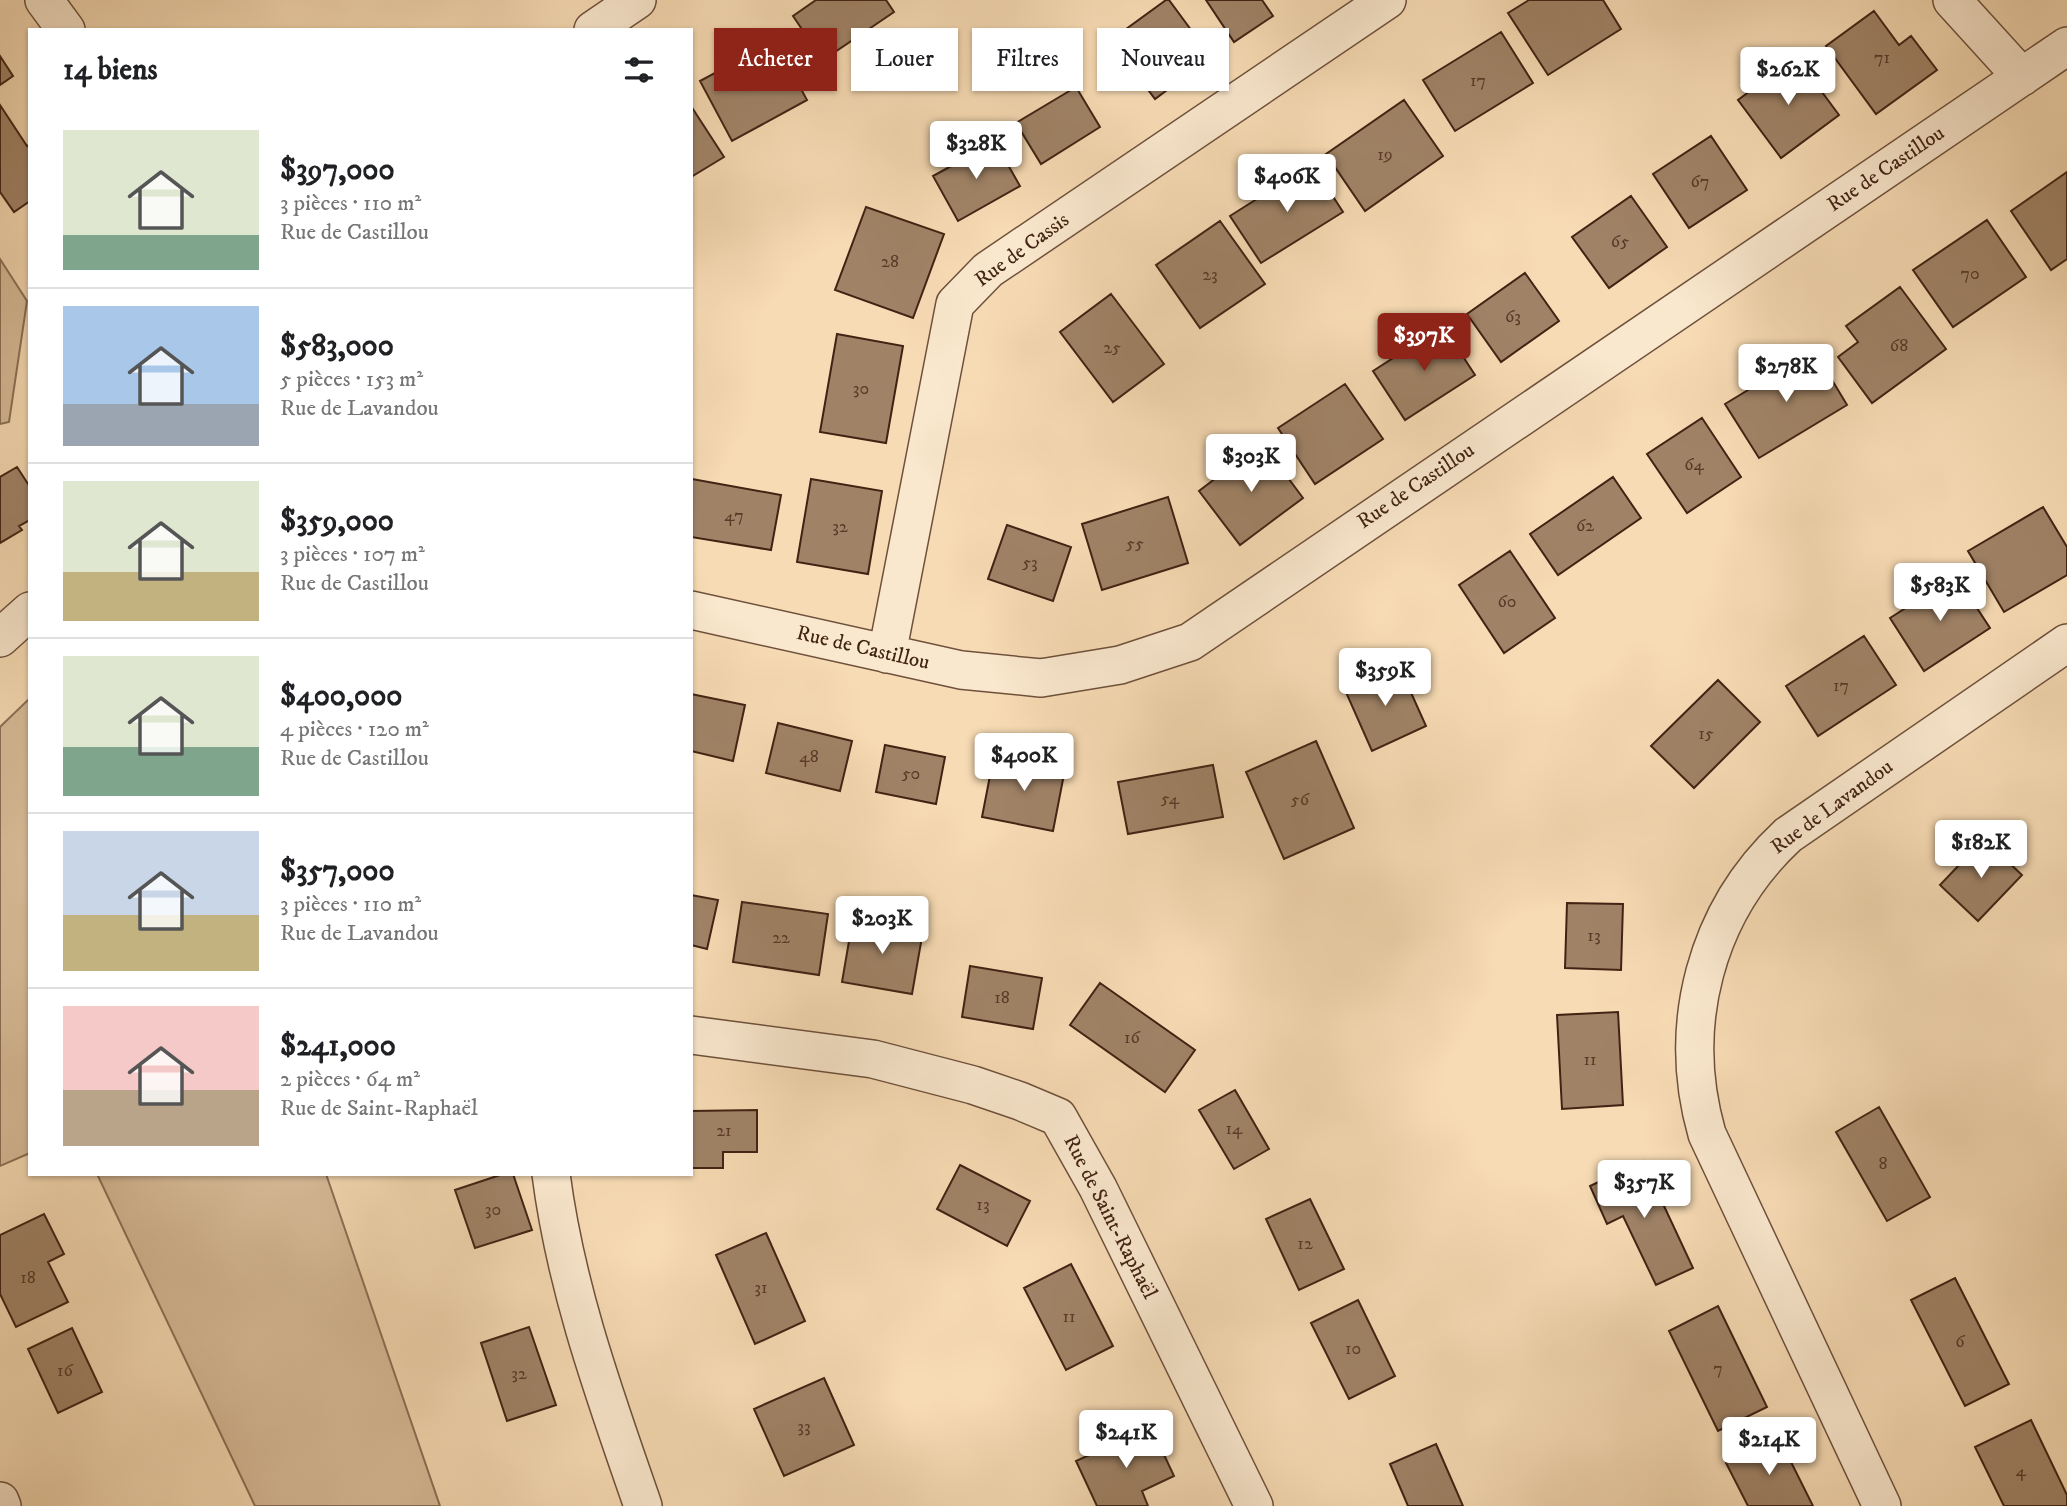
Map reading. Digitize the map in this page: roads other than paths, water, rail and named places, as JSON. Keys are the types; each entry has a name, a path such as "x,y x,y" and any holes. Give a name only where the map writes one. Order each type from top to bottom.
{"street":[{"path":"44,0 65,28"},
{"path":"596,28 637,0"},
{"name":"Rue de Cassis","path":"887,654 955,304 988,270 1387,0"},
{"path":"1952,0 2022,77"},
{"name":"Rue de Castillou","path":"693,610 961,670 1041,678 1120,665 1190,642 2067,46"},
{"path":"0,638 28,613"},
{"name":"Rue de Lavandou","path":"1882,1506 1707,1134 1697,1099 1693,1063 1702,985 1725,916 1765,857 1788,835 2067,643"},
{"name":"Rue de Saint-Raphaël","path":"693,1035 873,1059 985,1089 1058,1117 1098,1188 1254,1506"},
{"path":"551,1176 559,1237 578,1315 643,1506"},
{"path":"0,1501 2,1506"}]}
